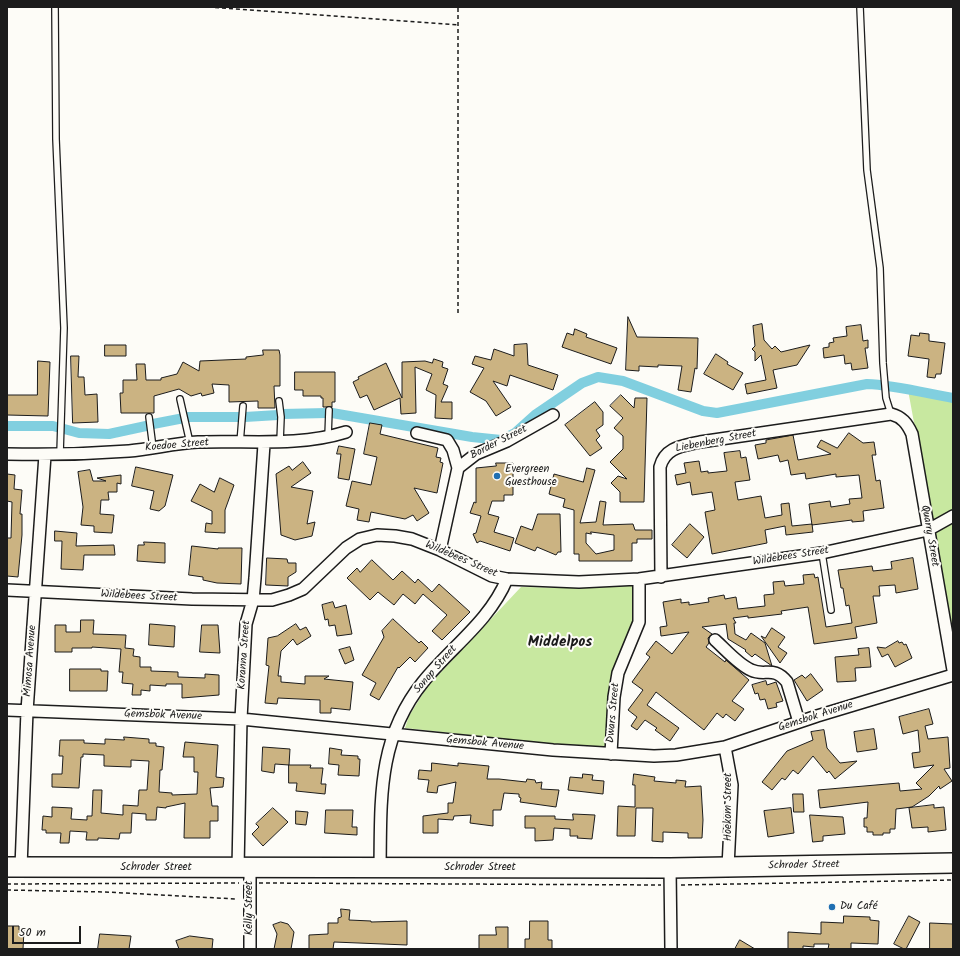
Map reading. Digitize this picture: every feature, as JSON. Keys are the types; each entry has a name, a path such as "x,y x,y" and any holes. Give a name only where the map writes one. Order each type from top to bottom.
{"highway":[{"name":"Schroder Street","path":"14,867 246,873 380,868 670,877 728,867 953,864"}],"street":[{"name":"Quarry Street","path":"891,414 900,416 908,425 912,434 953,670"},
{"name":"Liebenberg Street","path":"661,577 660,467 664,456 670,451 700,442 891,414"},
{"name":"Border Street","path":"440,550 458,468 476,454 507,441 553,416"},
{"name":"Koedoe Street","path":"7,454 45,455 130,451 190,443 264,444 328,437 346,432"},
{"path":"417,433 446,440 453,450 458,468"},
{"name":"Koranna Street","path":"246,873 241,719 246,624 253,600 264,444"},
{"name":"Mimosa Avenue","path":"14,867 36,592 45,455"},
{"name":"Wildebees Street","path":"7,590 192,599 272,600 303,589 346,548 360,539 377,535 412,539 440,550 487,574 507,579 579,582 639,579 822,553 928,530 953,516"},
{"name":"Sonop Street","path":"380,868 385,759 393,735 403,713 423,682 478,625 497,600 507,579"},
{"name":"Dwars Street","path":"611,754 614,697 618,673 639,622 639,579"},
{"path":"715,640 751,670 773,672 785,679 799,722"},
{"name":"Gemsbok Avenue","path":"7,710 241,719 393,735 611,754 676,755 725,747 799,722 953,675"},
{"name":"Hoekom Street","path":"725,747 732,785 728,867"},
{"name":"Kelly Street","path":"246,873 250,949"},
{"path":"670,877 671,949"}],"lane":[{"path":"54,7 56,139 64,328 60,454"},
{"path":"860,7 867,170 880,268 884,380 886,398 891,414"},
{"path":"180,399 190,443"},
{"path":"279,401 281,417 280,442"},
{"path":"240,443 243,406"},
{"path":"328,437 329,410"},
{"path":"149,417 153,448"},
{"path":"822,553 831,610"}],"path":[{"path":"208,7 459,25"},
{"path":"458,7 458,313"},
{"path":"7,884 246,873 953,880"},
{"path":"7,890 105,892 237,899"}],"green space":[{"path":"908,390 953,398 953,634"},
{"path":"633,585 637,626 612,681 605,750 405,728 409,716 427,687 521,587 580,588"}],"building":[{"path":"628,317 637,337 698,338 697,369 695,368 691,392 678,390 682,366 639,366 639,371 626,370"},
{"path":"762,324 764,340 772,349 775,346 781,352 810,345 797,365 773,370 777,388 747,394 745,384 766,380 761,355 755,361 755,352 752,349 755,346 753,326"},
{"path":"861,325 863,341 868,340 868,348 865,348 868,368 852,370 851,363 845,364 844,355 824,358 823,348 829,347 829,343 834,342 833,338 847,336 846,327"},
{"path":"575,329 587,334 586,337 617,348 611,364 562,347 567,333 573,335"},
{"path":"920,333 929,334 929,341 945,343 941,374 936,374 935,378 927,377 929,359 908,356 911,335 919,336"},
{"path":"527,344 528,365 558,375 553,390 510,375 507,386 493,381 511,407 496,416 486,401 470,392 484,368 472,364 475,356 491,360 494,349 514,356 514,345"},
{"path":"105,345 126,345 126,356 105,356"},
{"path":"263,350 279,350 280,386 274,386 275,408 258,408 258,401 229,402 229,385 212,384 214,393 202,396 201,393 191,396 179,389 154,396 154,413 121,413 120,393 123,393 123,380 137,380 136,364 145,364 146,380 161,380 161,378 177,374 183,362 199,371 200,361 246,359 246,357 263,355"},
{"path":"716,354 728,362 727,364 743,373 733,390 704,374"},
{"path":"71,356 79,356 78,377 84,377 85,395 97,394 98,422 73,423"},
{"path":"434,359 443,362 442,367 448,369 443,384 448,386 441,402 452,402 452,419 435,418 436,395 426,390 432,374 415,367 416,413 401,414 400,398 374,410 367,395 360,398 353,382 359,379 358,377 386,363 402,398 402,362 425,361 432,363"},
{"path":"38,361 50,362 48,416 7,415 7,395 37,395"},
{"path":"295,372 335,372 335,402 332,402 332,407 323,407 323,398 321,398 321,396 303,396 303,390 295,390"},
{"path":"621,395 634,408 635,398 647,398 644,502 620,502 620,492 611,483 618,476 627,479 610,462 623,449 623,436 614,428 623,418 610,406"},
{"path":"595,402 603,412 603,425 596,430 600,436 596,440 602,448 590,456 565,425"},
{"path":"370,423 382,425 380,434 438,448 436,457 441,458 440,462 443,463 437,493 414,488 429,513 417,521 413,515 405,519 371,512 369,522 357,520 359,509 346,506 352,481 371,485 377,457 364,454"},
{"path":"849,433 863,443 874,442 876,455 872,455 876,481 880,480 884,508 863,511 864,521 852,522 852,520 812,525 809,504 830,501 831,507 850,504 849,499 862,498 859,475 836,477 836,474 806,479 805,473 791,475 788,460 780,462 778,455 758,459 755,445 766,443 766,440 793,435 798,460 831,454 817,447 821,440 837,448"},
{"path":"339,446 355,449 349,480 338,478 341,454 337,454"},
{"path":"740,451 741,458 746,457 750,480 735,482 738,500 761,496 765,518 782,515 781,504 789,503 792,526 812,524 813,532 786,535 785,526 765,530 767,543 712,554 705,512 715,510 712,492 692,495 690,482 677,485 675,475 686,473 684,463 699,461 701,472 708,471 708,473 727,471 724,453"},
{"path":"303,462 311,473 291,487 313,491 307,524 315,522 312,536 295,540 281,535 276,474 289,466 292,470"},
{"path":"496,463 513,463 513,495 504,495 504,501 492,501 488,514 499,517 494,532 514,538 510,551 480,541 477,543 473,534 476,533 481,516 470,513 474,502 476,503 476,468 496,466"},
{"path":"136,467 173,475 165,506 159,511 150,509 154,491 132,486"},
{"path":"587,468 595,470 580,523 596,522 600,501 606,502 603,525 633,524 635,530 652,530 652,539 637,539 637,543 632,543 632,561 579,561 579,554 574,554 574,510 563,507 565,499 549,494 554,474 583,482","holes":["591,532 614,535 614,550 596,554 586,543 586,533 591,534"]},
{"path":"90,470 93,481 106,481 97,478 121,475 121,484 117,483 117,492 108,492 109,500 101,500 100,514 114,515 112,533 94,532 94,526 81,525 83,507 78,472"},
{"path":"7,474 15,475 14,489 22,490 20,514 22,514 22,535 18,577 7,576 7,538 11,538 12,502 7,501"},
{"path":"220,478 234,485 225,510 225,533 205,532 206,523 212,524 212,511 191,501 200,484 214,492"},
{"path":"538,514 560,514 561,552 558,552 556,555 537,547 535,551 515,543 521,526 532,530"},
{"path":"690,524 704,537 687,558 672,545"},
{"path":"55,531 77,533 76,546 114,545 115,555 84,555 83,570 61,569 62,541 55,541"},
{"path":"144,542 165,543 165,563 137,561 138,545 144,545"},
{"path":"192,546 218,549 242,548 241,584 217,583 203,580 203,577 189,575"},
{"path":"267,558 287,559 288,563 296,563 296,572 288,577 288,586 266,585"},
{"path":"913,558 918,589 896,593 895,585 879,586 880,596 873,596 877,623 855,627 857,638 814,644 808,607 781,611 782,614 748,618 748,616 733,618 736,623 734,623 735,634 746,640 751,633 765,643 772,666 755,654 752,657 745,651 746,650 728,639 726,624 702,627 712,634 708,638 709,643 706,647 725,662 726,660 749,680 732,701 744,709 735,721 726,714 723,718 717,713 704,730 656,692 647,705 679,728 670,741 655,730 657,728 645,720 637,730 631,726 637,717 628,710 643,690 632,682 650,657 646,654 656,641 672,654 689,632 661,636 660,627 667,626 663,602 681,599 681,603 689,602 689,605 709,602 708,598 724,595 725,599 736,597 738,609 765,606 764,595 774,594 773,582 784,581 785,586 804,584 803,575 814,574 815,578 818,577 826,627 852,623 849,605 846,606 843,588 841,588 838,570 872,566 873,571 892,569 891,562"},
{"path":"372,560 393,580 402,571 415,583 418,579 432,592 439,584 470,612 442,640 432,631 447,615 423,594 415,604 403,594 394,605 378,592 370,600 347,578 357,568 360,572"},
{"path":"333,602 335,608 346,605 352,634 337,636 335,625 329,626 328,619 325,620 322,605"},
{"path":"393,619 419,643 421,641 428,648 415,662 410,657 399,668 398,667 379,700 370,695 376,683 362,675 384,637 382,631"},
{"path":"81,620 94,620 93,634 126,635 125,648 134,649 133,656 140,657 140,667 151,667 151,671 178,672 178,677 205,678 205,674 219,675 219,695 182,698 182,684 166,684 166,686 150,685 150,691 141,690 141,695 132,695 133,684 122,683 123,672 119,672 121,649 92,647 72,648 72,652 55,652 55,625 66,625 66,632 80,632"},
{"path":"150,624 175,626 174,647 149,645"},
{"path":"296,624 300,630 306,627 311,636 297,645 293,639 281,651 278,676 281,676 281,682 305,684 305,676 329,676 324,679 353,682 350,710 331,708 331,713 320,713 320,700 278,698 277,704 265,703 269,666 266,665 268,638 277,636"},
{"path":"202,625 218,625 220,653 200,652"},
{"path":"772,628 785,637 778,647 787,653 780,663 761,636 765,638"},
{"path":"898,641 899,643 902,642 904,645 906,644 912,658 895,667 888,654 882,657 877,647 885,648"},
{"path":"350,647 354,660 345,664 339,650"},
{"path":"869,648 871,667 855,668 856,681 837,682 835,657 859,655 858,649"},
{"path":"70,669 101,669 101,671 108,671 107,691 70,691"},
{"path":"811,674 823,690 807,701 794,680 802,675 805,678"},
{"path":"766,681 767,685 776,682 783,701 776,703 777,707 768,709 765,699 760,700 758,693 755,694 752,685"},
{"path":"929,709 933,724 925,726 928,739 948,737 950,768 944,769 952,781 940,789 939,786 929,796 912,807 896,809 895,829 890,829 890,833 883,833 883,835 873,835 873,832 867,832 867,827 864,827 864,818 867,818 868,802 820,808 818,790 899,783 900,791 922,789 916,783 934,765 914,768 912,753 920,752 918,730 903,734 899,717"},
{"path":"874,729 877,749 857,752 854,732"},
{"path":"824,730 827,748 840,763 857,761 835,779 829,771 827,773 813,756 798,774 793,770 785,780 782,778 772,790 762,782 787,751 813,740 811,732"},
{"path":"124,737 149,739 149,743 156,743 156,746 164,747 162,770 160,770 159,792 172,793 172,795 197,794 198,772 194,772 194,757 183,757 185,742 218,745 216,777 224,778 223,787 210,788 212,806 218,806 218,821 210,821 210,838 184,838 185,803 166,808 157,807 156,820 146,820 146,814 132,813 131,833 120,833 119,839 98,838 98,840 86,840 87,832 70,831 69,843 60,843 61,833 46,833 46,830 42,830 43,816 52,817 52,807 72,808 71,819 87,820 87,816 92,816 93,790 102,790 101,813 123,815 123,805 138,806 139,790 147,790 149,761 131,760 131,767 104,766 104,755 83,754 83,757 81,757 79,788 52,787 52,774 62,774 63,756 59,756 60,740 84,740 84,743 105,744 105,739 124,740"},
{"path":"263,747 290,749 289,765 275,764 274,773 262,771"},
{"path":"330,748 342,750 341,755 358,756 358,759 360,759 359,776 338,775 339,765 329,764"},
{"path":"432,763 458,766 458,763 489,766 487,779 526,782 527,779 535,780 536,783 542,782 541,789 559,790 556,807 520,802 521,798 519,797 519,794 504,793 501,810 493,810 493,826 470,823 471,815 454,816 453,820 438,819 438,833 423,833 423,816 448,813 448,803 453,803 456,782 438,786 437,793 427,792 429,780 418,779 419,770 431,771"},
{"path":"289,765 311,765 310,768 323,768 321,784 326,784 325,794 296,791 297,783 289,783"},
{"path":"583,774 593,775 592,780 604,781 603,794 568,790 570,777 582,778"},
{"path":"634,774 655,777 654,781 676,783 676,780 686,781 685,787 701,786 703,820 702,838 688,838 688,833 663,832 663,842 652,841 653,808 636,808 635,836 617,836 618,806 635,807 635,785 633,785"},
{"path":"793,794 803,794 804,812 794,812"},
{"path":"934,805 934,808 944,807 946,830 928,832 928,827 912,828 909,808"},
{"path":"273,808 288,822 263,846 252,834 259,827 256,824"},
{"path":"791,808 794,833 768,837 764,811"},
{"path":"326,810 353,810 352,827 357,827 357,835 325,833"},
{"path":"296,811 308,812 306,825 296,824"},
{"path":"573,814 595,815 592,839 570,836 570,829 554,828 553,840 535,841 535,828 525,828 525,816 555,816 555,819 573,820"},
{"path":"810,815 843,817 845,834 823,836 823,841 813,842"},
{"path":"341,909 350,910 349,920 371,922 407,921 407,945 334,942 333,949 309,949 309,935 328,934 328,923 338,923 338,918 341,917"},
{"path":"844,916 870,917 870,920 879,921 878,944 851,943 851,949 828,949 829,944 814,944 814,947 803,946 803,949 788,949 788,932 821,934 821,922 843,923"},
{"path":"909,916 920,922 906,949 904,949 894,944"},
{"path":"530,921 548,921 548,940 552,940 552,949 525,949 525,939 529,939"},
{"path":"281,922 288,924 294,932 291,949 274,949 277,934 273,925"},
{"path":"930,923 953,924 953,949 930,949"},
{"path":"7,926 19,926 19,930 24,930 23,949 7,949"},
{"path":"496,927 508,927 508,949 479,949 479,935 496,935"},
{"path":"100,934 131,936 129,949 98,949"},
{"path":"190,936 213,939 212,949 179,949 176,941"},
{"path":"740,940 755,949 735,949"}],"waterway":[{"path":"332,413 472,437 501,440 515,433 535,415 582,383 598,377 623,381 703,411 717,413 867,384 953,398"},
{"path":"282,414 327,413"},
{"path":"245,417 278,415"},
{"path":"188,417 240,417"},
{"path":"153,424 184,418"},
{"path":"7,426 53,426 79,433 109,434 146,426"}],"place":[{"name":"Evergreen Guesthouse","path":"497,476"},
{"name":"Du Café","path":"832,907"}],"district":[{"name":"Middelpos","path":"560,643"}]}
